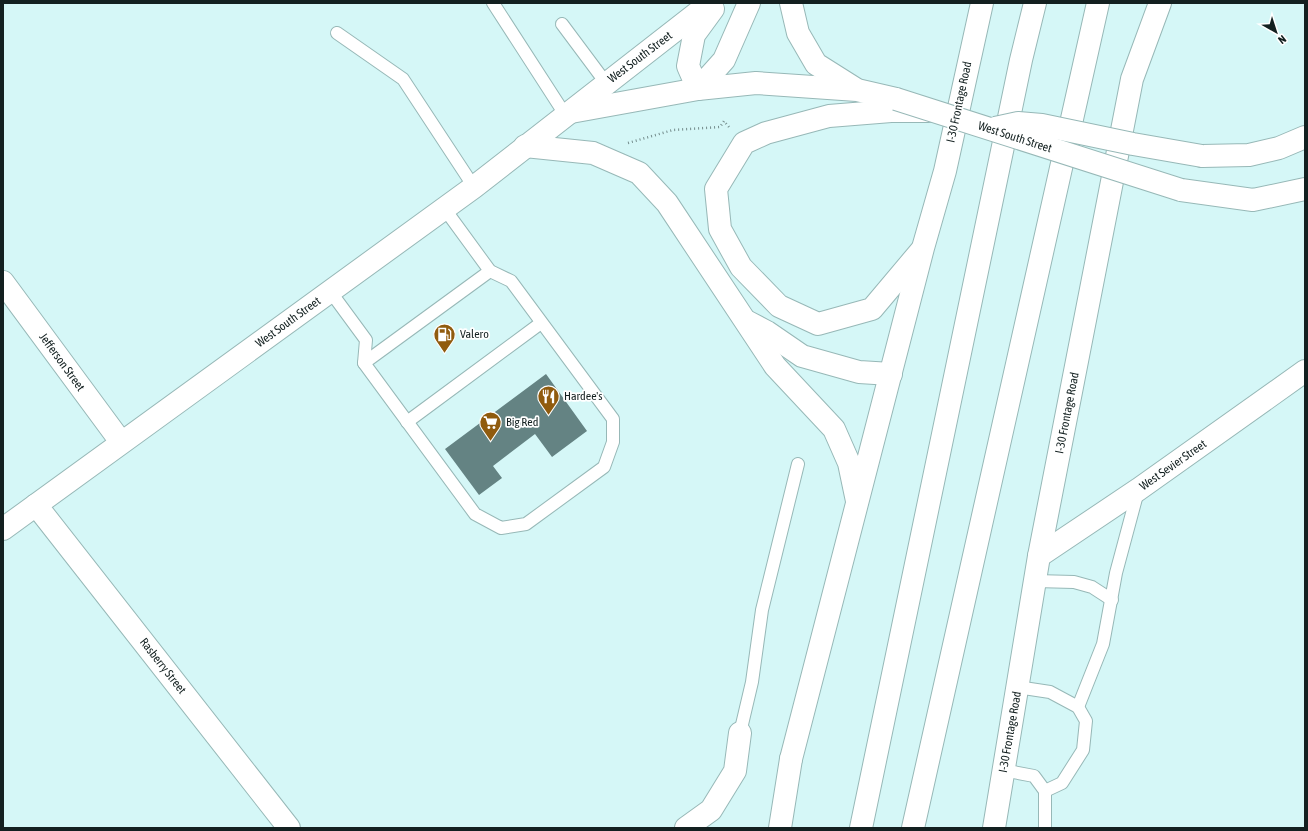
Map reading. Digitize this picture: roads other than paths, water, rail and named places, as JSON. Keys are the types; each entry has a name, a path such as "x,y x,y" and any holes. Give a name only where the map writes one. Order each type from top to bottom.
{"main road":[{"name":"West South Street","path":"3,529 474,187 710,3"},
{"path":"717,3 694,35 688,66 698,89 724,60 749,3"},
{"path":"791,3 798,33 816,64 857,90"},
{"path":"968,3 973,37"},
{"name":"I-30 Frontage Road","path":"780,828 791,759 923,248 945,171 973,37 982,3"},
{"path":"861,828 1021,60 1035,3"},
{"path":"913,828 1098,3"},
{"name":"I-30 Frontage Road","path":"994,828 1039,556 1132,79 1160,3"},
{"name":"West South Street","path":"568,114 698,89 756,83 857,90 896,99 1181,190 1253,200 1305,188"},
{"path":"923,248 872,309 818,324 779,306 741,267 720,229 716,188 744,143 766,133 829,116 891,111 933,111"},
{"path":"992,129 1018,123 1042,125 1133,144 1202,156 1249,155 1279,148 1305,137"},
{"path":"525,146 593,153 639,173 667,202 775,366 834,429 849,463 858,504"},
{"name":"Jefferson Street","path":"3,282 121,442"},
{"path":"744,320 767,332 802,356 859,372 891,374"},
{"name":"West Sevier Street","path":"1039,556 1139,489 1305,371"},
{"name":"Rasberry Street","path":"36,504 289,828"},
{"path":"686,828 710,810 735,771 740,732"}],"lane":[{"path":"493,3 568,114"},
{"path":"562,24 606,83"},
{"path":"337,33 403,79 474,187"},
{"path":"330,292 366,340 364,364 475,514 501,528 526,524 604,468 613,442 613,419 511,282 490,271 444,208"},
{"path":"364,364 490,271"},
{"path":"407,422 541,323"},
{"path":"740,732 752,682 762,610 798,464"},
{"path":"1078,707 1103,644 1116,573 1139,489"},
{"path":"1035,581 1074,582 1092,587 1112,600"},
{"path":"1017,687 1050,692 1078,707 1086,721 1083,750 1062,783 1045,791"},
{"path":"1003,770 1034,776 1045,791 1045,828"}],"place":[{"name":"Valero","path":"445,354"},
{"name":"Hardee's","path":"549,416"},
{"name":"Big Red","path":"490,442"}]}
